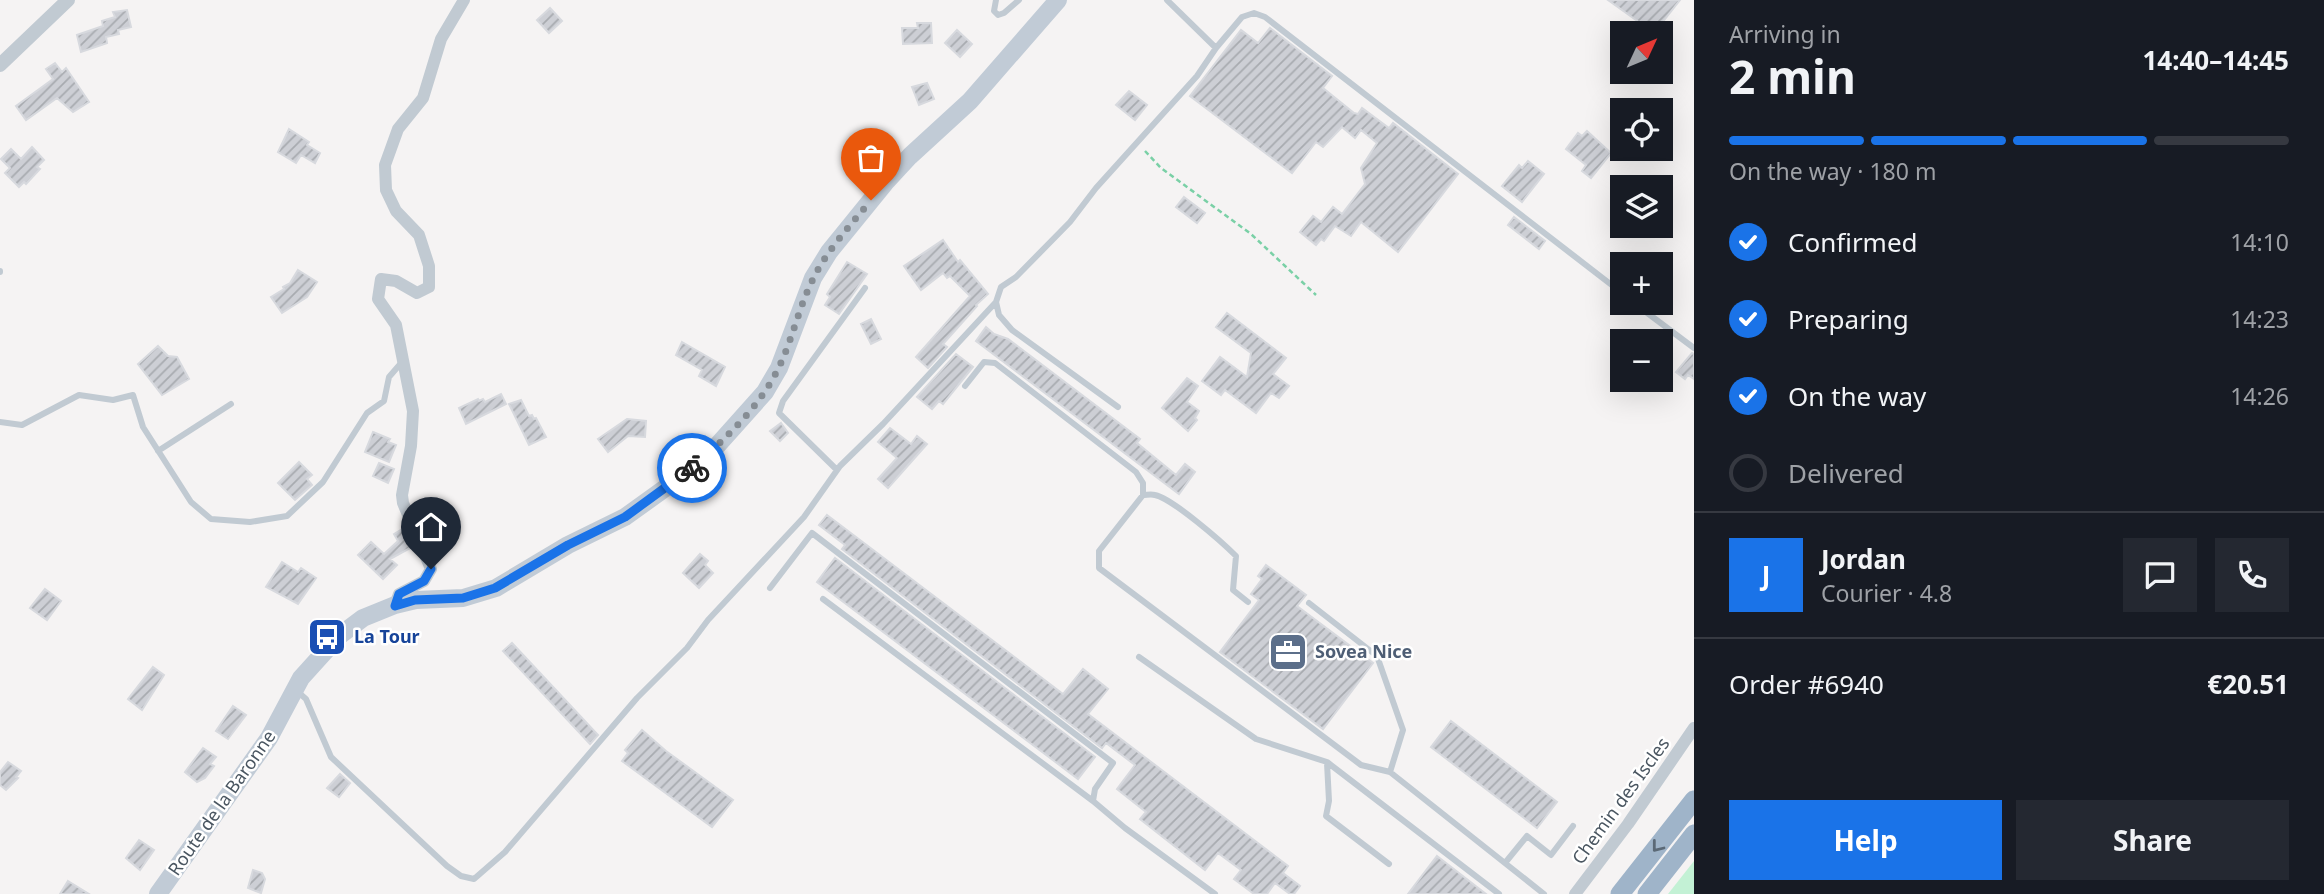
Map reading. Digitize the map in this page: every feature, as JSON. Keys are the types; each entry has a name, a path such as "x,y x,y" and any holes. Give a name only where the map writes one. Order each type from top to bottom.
{"highway":[{"path":"1620,894 1694,800"},
{"path":"1647,894 1694,834"}],"main road":[{"name":"Route de la Baronne","path":"158,894 269,738 295,689 316,659 339,636 363,618 395,606 415,600 463,598 495,588 568,545 625,517 682,476 715,448 765,392 779,368 813,278 829,252 885,183 979,91 1058,0"}],"street":[{"path":"0,65 68,0"},
{"path":"395,606 399,594 424,581 431,569 403,503 413,411 396,326 378,299 381,279 396,281 418,293 429,287 429,266 419,235 396,211 386,190 385,164 398,129 423,98 441,38 464,0"},
{"name":"Chemin des Iscles","path":"1575,894 1628,824 1694,728"}],"lane":[{"path":"996,0 994,11 998,15 1018,0"},
{"path":"1167,0 1216,48"},
{"path":"295,689 306,699 331,757 447,866 461,876 474,879 506,852 637,698 687,648 708,620 804,517 837,470 996,302 1001,287 1016,277 1070,222 1096,188 1197,76 1242,17 1254,13 1265,18 1610,284"},
{"path":"837,470 779,412 783,401 865,288"},
{"path":"996,302 999,315 1012,330 1118,407"},
{"path":"1650,315 1694,348"},
{"path":"0,422 22,425 79,395 113,400 133,396 143,427 191,502 211,519 250,522 287,516 323,482 367,413 384,401 389,377 403,360"},
{"path":"965,386 984,362 995,363 1136,472 1143,483 1143,495 1099,551 1099,568 1361,765 1390,772 1544,894"},
{"path":"158,451 231,404"},
{"path":"1143,495 1155,495 1170,503 1236,556 1233,590 1248,602"},
{"path":"770,588 811,533 1113,763 1095,789 1093,801"},
{"path":"823,598 1215,894"},
{"path":"1309,603 1377,656 1403,730 1390,772"},
{"path":"1139,657 1256,739 1327,763 1378,799 1499,894"},
{"path":"1327,763 1329,801 1326,816 1389,864"},
{"path":"1505,863 1527,836 1551,855 1573,826"}],"path":[{"path":"1138,143 1161,168 1251,234 1315,295"}],"green space":[{"path":"1694,861 1694,894 1668,894"}],"building":[{"path":"1608,0 1680,0 1663,21 1637,21"},
{"path":"550,8 562,21 549,33 537,20"},
{"path":"127,10 131,27 106,37 107,43 81,52 77,35 103,26 102,21 115,17 113,12"},
{"path":"917,23 931,23 932,43 903,44 902,28 918,28"},
{"path":"1270,28 1332,76 1323,88 1354,113 1358,114 1362,108 1389,128 1393,123 1458,174 1398,252 1361,222 1351,236 1335,226 1324,241 1321,239 1316,245 1300,232 1313,216 1321,222 1333,207 1342,214 1365,184 1361,168 1377,143 1361,130 1355,138 1342,127 1323,147 1316,142 1292,173 1190,96 1241,30 1258,43"},
{"path":"957,30 972,44 960,57 945,43"},
{"path":"55,63 62,72 66,68 89,102 73,112 57,98 26,120 16,106 53,79 46,69"},
{"path":"927,83 934,99 919,105 912,87"},
{"path":"1129,91 1147,105 1135,120 1116,105"},
{"path":"289,129 320,153 315,163 301,155 296,163 278,152"},
{"path":"1587,131 1610,152 1591,178 1582,171 1586,165 1566,149 1578,133 1582,136"},
{"path":"32,147 44,160 37,167 40,169 26,184 24,182 19,187 5,173 10,168 1,159 11,149 21,159"},
{"path":"1528,161 1544,174 1522,202 1502,186 1519,165 1522,168"},
{"path":"1184,197 1205,213 1197,223 1176,207"},
{"path":"1514,217 1545,241 1539,249 1508,225"},
{"path":"943,240 958,262 960,260 988,294 943,344 947,347 928,368 916,357 970,296 950,276 947,278 943,273 921,290 904,266"},
{"path":"847,262 867,274 839,314 825,305 830,297 827,294"},
{"path":"298,270 317,282 307,297 282,313 271,297 290,283"},
{"path":"1227,313 1286,358 1273,374 1289,386 1279,398 1271,393 1256,413 1225,390 1221,395 1202,381 1220,357 1247,377 1251,353 1216,327"},
{"path":"871,319 881,339 871,344 861,324"},
{"path":"986,327 994,334 1008,339 1140,439 1137,443 1176,475 1185,464 1195,472 1179,494 976,341"},
{"path":"682,342 725,367 716,386 699,376 702,370 676,355"},
{"path":"158,346 168,356 177,357 189,379 162,395 138,364"},
{"path":"1692,353 1694,379 1688,375 1685,379 1676,372"},
{"path":"956,354 973,367 943,404 939,401 932,409 917,397"},
{"path":"1187,378 1198,386 1187,402 1199,411 1195,418 1197,420 1188,431 1162,408"},
{"path":"501,394 506,404 466,424 459,408 478,399 485,402"},
{"path":"521,400 529,416 536,418 546,437 529,445 509,404"},
{"path":"627,419 646,421 645,437 628,436 608,452 598,439"},
{"path":"781,423 788,433 780,441 770,431"},
{"path":"890,428 911,444 917,436 927,444 888,488 878,479 897,458 878,442"},
{"path":"373,432 390,439 388,442 396,445 389,462 365,452"},
{"path":"299,462 312,475 307,479 312,485 295,500 278,483"},
{"path":"379,463 394,469 388,483 373,476"},
{"path":"827,515 1063,694 1083,669 1108,689 1088,714 1288,866 1283,873 1300,886 1294,894 1275,883 1267,894 1254,894 1234,879 1241,870 1218,853 1205,870 1140,819 1146,812 1117,789 1135,765 1106,743 1102,748 842,549 845,545 819,525"},
{"path":"404,528 412,547 390,559 397,565 383,579 358,555 371,542 384,554 398,541 394,534"},
{"path":"700,554 708,561 705,565 713,573 699,588 683,573"},
{"path":"835,558 1095,757 1078,779 817,582"},
{"path":"282,562 298,572 301,568 316,578 298,604 266,587"},
{"path":"1266,565 1306,595 1297,606 1373,663 1323,729 1220,652 1259,600 1251,594 1262,579 1258,576"},
{"path":"45,589 61,601 47,620 30,608"},
{"path":"512,643 598,735 590,744 503,651"},
{"path":"153,667 164,675 142,710 128,699"},
{"path":"233,706 246,715 228,739 216,731"},
{"path":"1451,721 1557,802 1537,828 1431,747"},
{"path":"642,730 733,800 712,827 622,761 628,753 625,750"},
{"path":"203,748 216,757 210,764 214,766 205,778 197,782 185,772"},
{"path":"8,762 21,771 6,790 0,785 0,772"},
{"path":"340,774 350,783 339,797 327,788"},
{"path":"139,840 154,850 140,870 126,858"},
{"path":"1437,856 1486,894 1408,894"},
{"path":"253,870 262,873 265,879 261,893 248,888"},
{"path":"68,881 89,894 60,894"}],"way so far":[{"path":"692,468 745,417 765,392 779,368 813,278 829,252 871,200"}],"place":[{"name":"La Tour","path":"327,637"},
{"name":"Sovea Nice","path":"1288,652"}],"route":[{"path":"431,569 424,581 399,594 395,606 415,600 463,598 495,588 568,545 625,517 692,468"}]}
